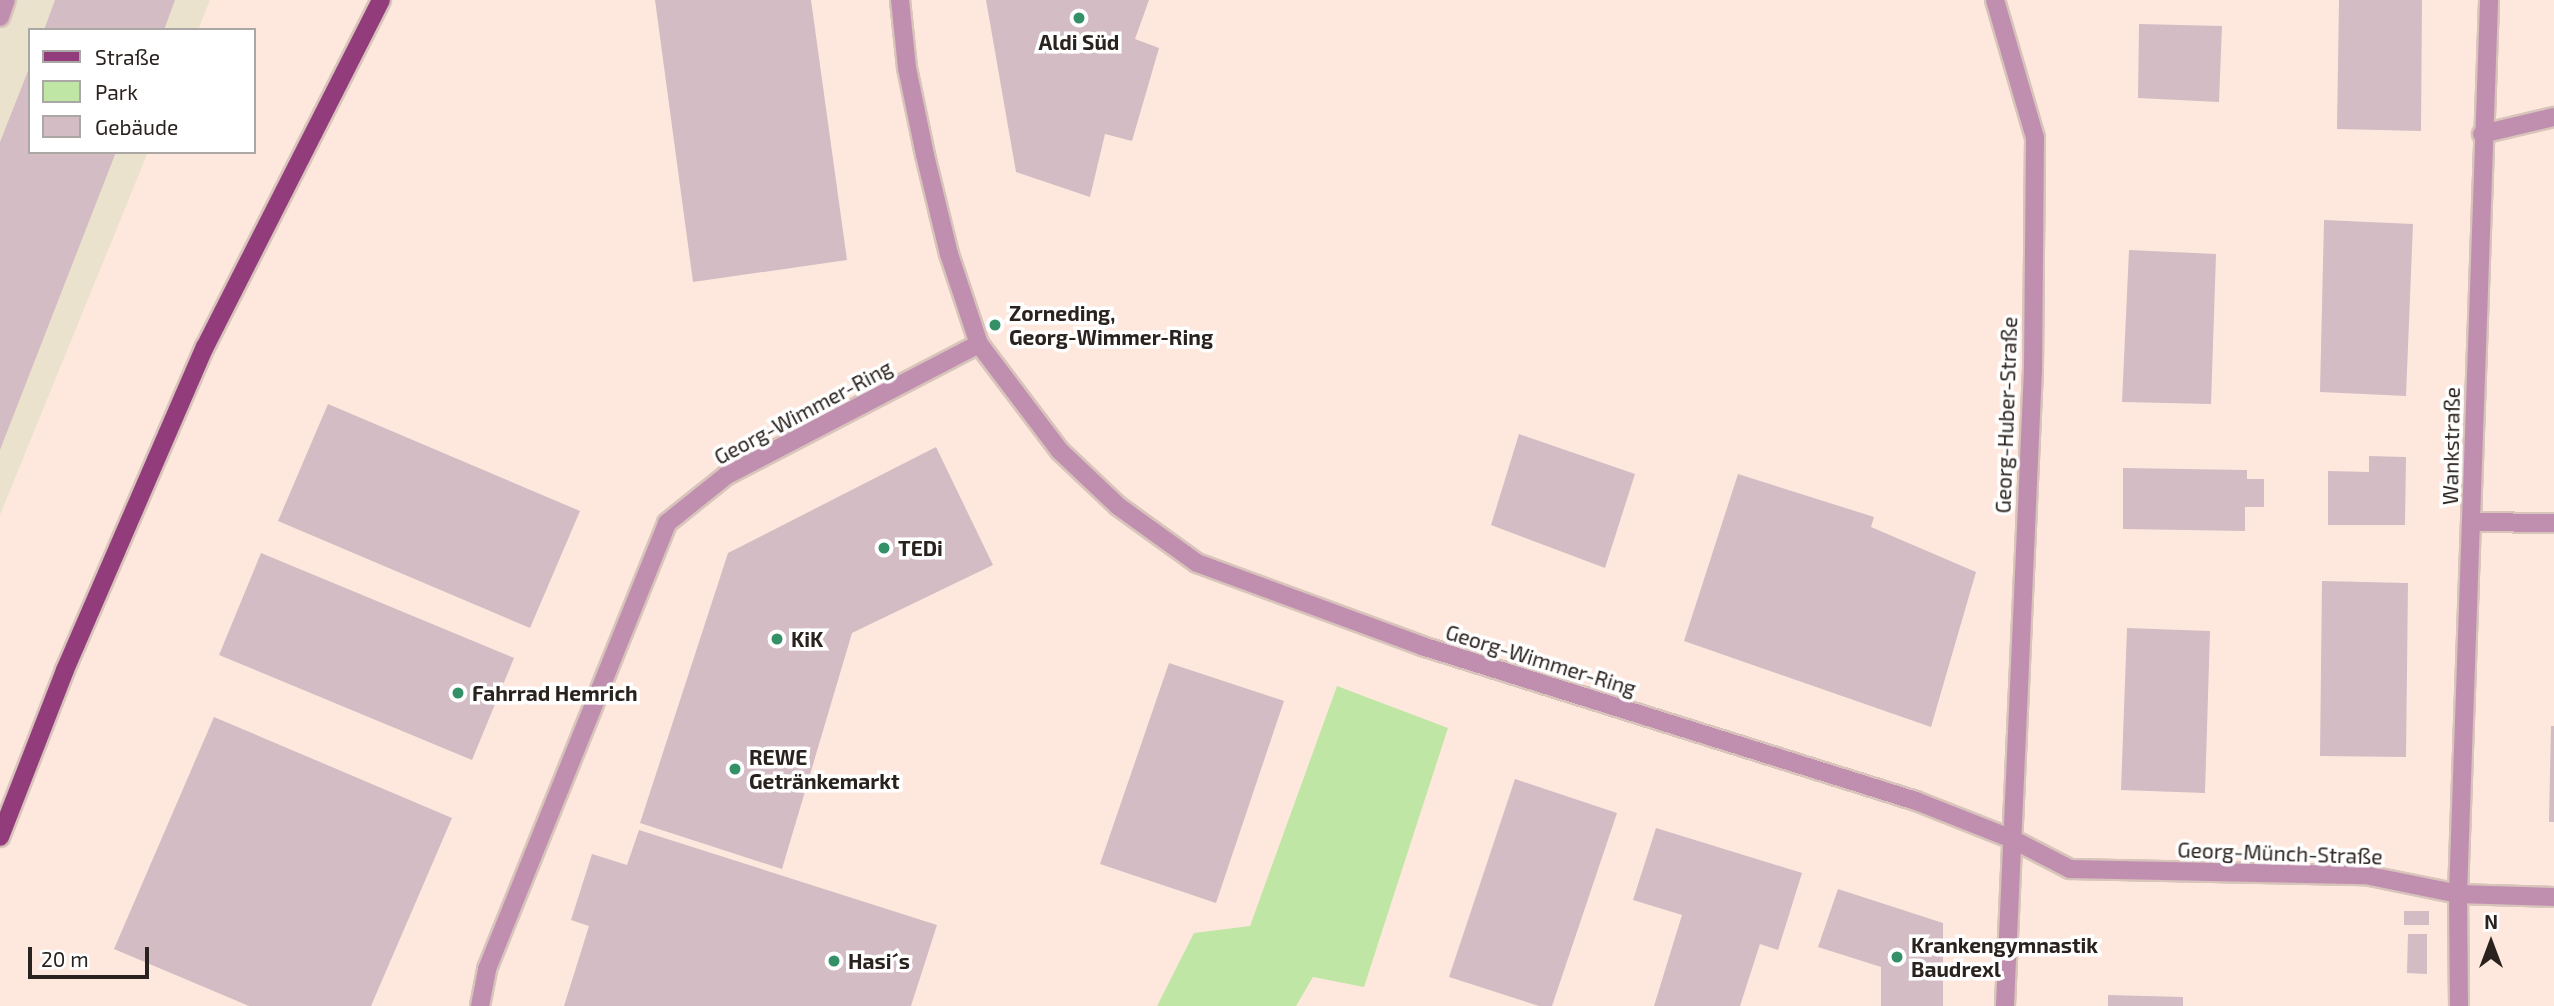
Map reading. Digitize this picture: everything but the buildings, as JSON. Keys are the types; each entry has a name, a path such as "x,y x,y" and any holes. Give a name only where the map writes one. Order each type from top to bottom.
{"main road":[{"path":"0,837 65,670 205,347 382,0"}],"street":[{"path":"0,17 6,0"},
{"name":"Georg-Wimmer-Ring","path":"900,0 907,68 925,155 949,254 979,344 1060,451 1118,506 1197,563 1422,646 1916,801 2010,838"},
{"name":"Georg-Huber-Straße","path":"1994,0 2035,138 2033,369 2010,838"},
{"name":"Wankstraße","path":"2459,1006 2458,894 2472,522 2482,134 2489,0"},
{"path":"2482,134 2554,117"},
{"name":"Georg-Wimmer-Ring","path":"480,1006 487,969 667,523 727,475 979,344"},
{"path":"2472,522 2554,523"},
{"path":"2005,1006 2010,838"},
{"name":"Georg-Münch-Straße","path":"2010,838 2070,869 2376,876 2458,894 2554,897"}],"shaded area":[{"path":"0,0 210,0 199,28 28,28 28,154 147,154 0,515"}],"green space":[{"path":"1337,686 1448,728 1364,987 1313,977 1296,1006 1157,1006 1194,933 1250,926"}],"place":[{"name":"Aldi Süd","path":"1079,18"},
{"name":"Zorneding, Georg-Wimmer-Ring","path":"995,325"},
{"name":"TEDi","path":"884,548"},
{"name":"KiK","path":"777,639"},
{"name":"Fahrrad Hemrich","path":"458,693"},
{"name":"REWE Getränkemarkt","path":"735,769"},
{"name":"Krankengymnastik Baudrexl","path":"1897,957"},
{"name":"Hasi´s","path":"834,961"}]}
